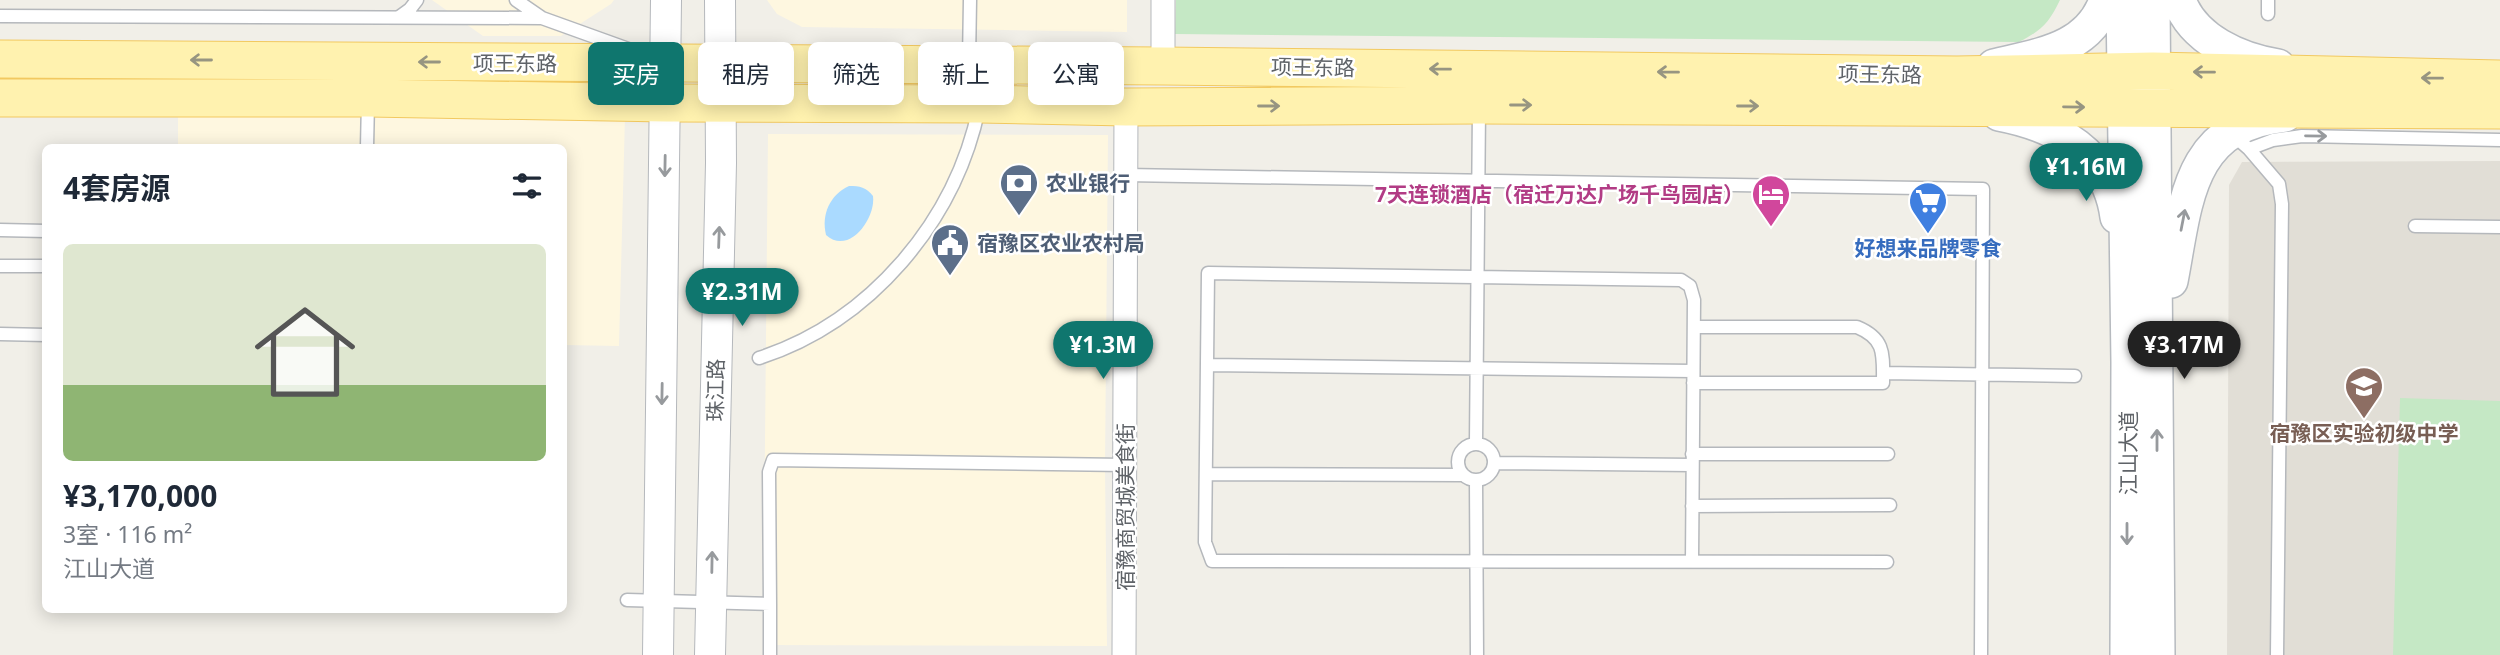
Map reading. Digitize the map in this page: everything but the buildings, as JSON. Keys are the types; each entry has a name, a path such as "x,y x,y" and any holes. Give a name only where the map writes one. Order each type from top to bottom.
{"main road":[{"path":"1956,91 2067,45 2082,36 2106,0"},
{"name":"江山大道","path":"2123,0 2139,71 2142,360 2158,655"},
{"name":"江山大道","path":"2139,71 2153,0"},
{"path":"2179,0 2195,26 2222,48 2254,62 2353,93"},
{"name":"项王东路","path":"0,59 368,95 666,109 928,105"},
{"name":"项王东路","path":"794,64 918,65"},
{"name":"项王东路","path":"1014,65 1163,66 1479,87 1956,91 2140,108 2353,93 2500,79"},
{"name":"项王东路","path":"1956,91 2139,71 2271,73 2353,93 2500,110"},
{"name":"项王东路","path":"0,98 368,95 588,72"},
{"name":"项王东路","path":"1014,105 1125,107 1479,87"},
{"path":"1956,91 2062,135 2090,156 2105,176 2116,215 2142,360"},
{"path":"2142,360 2188,194 2200,163 2217,142 2240,141 2245,124 2353,93"},
{"name":"江山大道","path":"2127,655 2142,360"}],"street":[{"path":"666,0 667,42"},
{"name":"珠江路","path":"720,0 720,42"},
{"path":"1163,0 1163,66"},
{"path":"658,655 666,105"},
{"name":"珠江路","path":"710,655 721,105"},
{"name":"宿豫商贸城美食街","path":"1124,655 1125,107"}],"lane":[{"path":"398,17 417,0"},
{"path":"516,0 542,18 607,42"},
{"path":"969,42 970,0"},
{"path":"2268,0 2268,14"},
{"path":"0,16 542,18"},
{"path":"1476,443 1479,87"},
{"path":"367,144 368,95"},
{"path":"759,358 807,339 838,320 888,277 906,257 927,230 961,170 980,105"},
{"path":"620,116 666,109"},
{"path":"2240,141 2302,136 2500,140"},
{"path":"2240,141 2278,184 2282,204 2277,655"},
{"path":"1125,175 1983,189 1981,655"},
{"path":"2415,226 2500,227"},
{"path":"0,230 42,230"},
{"path":"0,266 42,267"},
{"path":"1692,561 1693,300 1690,286 1681,280 1208,273 1205,542 1212,561 1888,562"},
{"path":"1207,365 1477,368 1883,383 1883,356 1878,340 1871,333 1857,327 1693,327"},
{"path":"0,334 42,335"},
{"path":"1883,373 2075,376"},
{"path":"1206,474 1463,475 1476,480 1490,474 1495,463 1492,452 1482,444 1465,447 1458,458 1463,475"},
{"path":"1495,463 1888,454"},
{"path":"769,655 769,472 773,460 1125,465"},
{"path":"1476,480 1477,655"},
{"path":"1692,506 1890,505"},
{"path":"627,600 770,604"}],"shaded area":[{"path":"432,0 614,0 561,36 483,36"},
{"path":"767,0 1127,0 1127,32 802,27 777,14"},
{"path":"178,116 625,116 619,346 567,345 567,144 178,144"},
{"path":"768,134 1108,135 1105,467 1107,646 763,645"},
{"name":"宿豫区实验初级中学","path":"2500,161 2500,655 2227,655 2229,185 2242,162"}],"green space":[{"path":"1176,0 2060,0 2044,25 2019,42 1175,34"},
{"path":"2400,398 2500,401 2500,655 2393,655"}],"water":[{"path":"849,186 868,191 873,196 873,205 866,224 859,232 843,241 835,240 826,235 826,213 837,194"}],"place":[{"name":"农业银行","path":"1019,217"},
{"name":"7天连锁酒店（宿迁万达广场千鸟园店）","path":"1771,228"},
{"name":"好想来品牌零食","path":"1928,235"},
{"name":"宿豫区农业农村局","path":"950,277"},
{"name":"宿豫区实验初级中学","path":"2364,420"}]}
